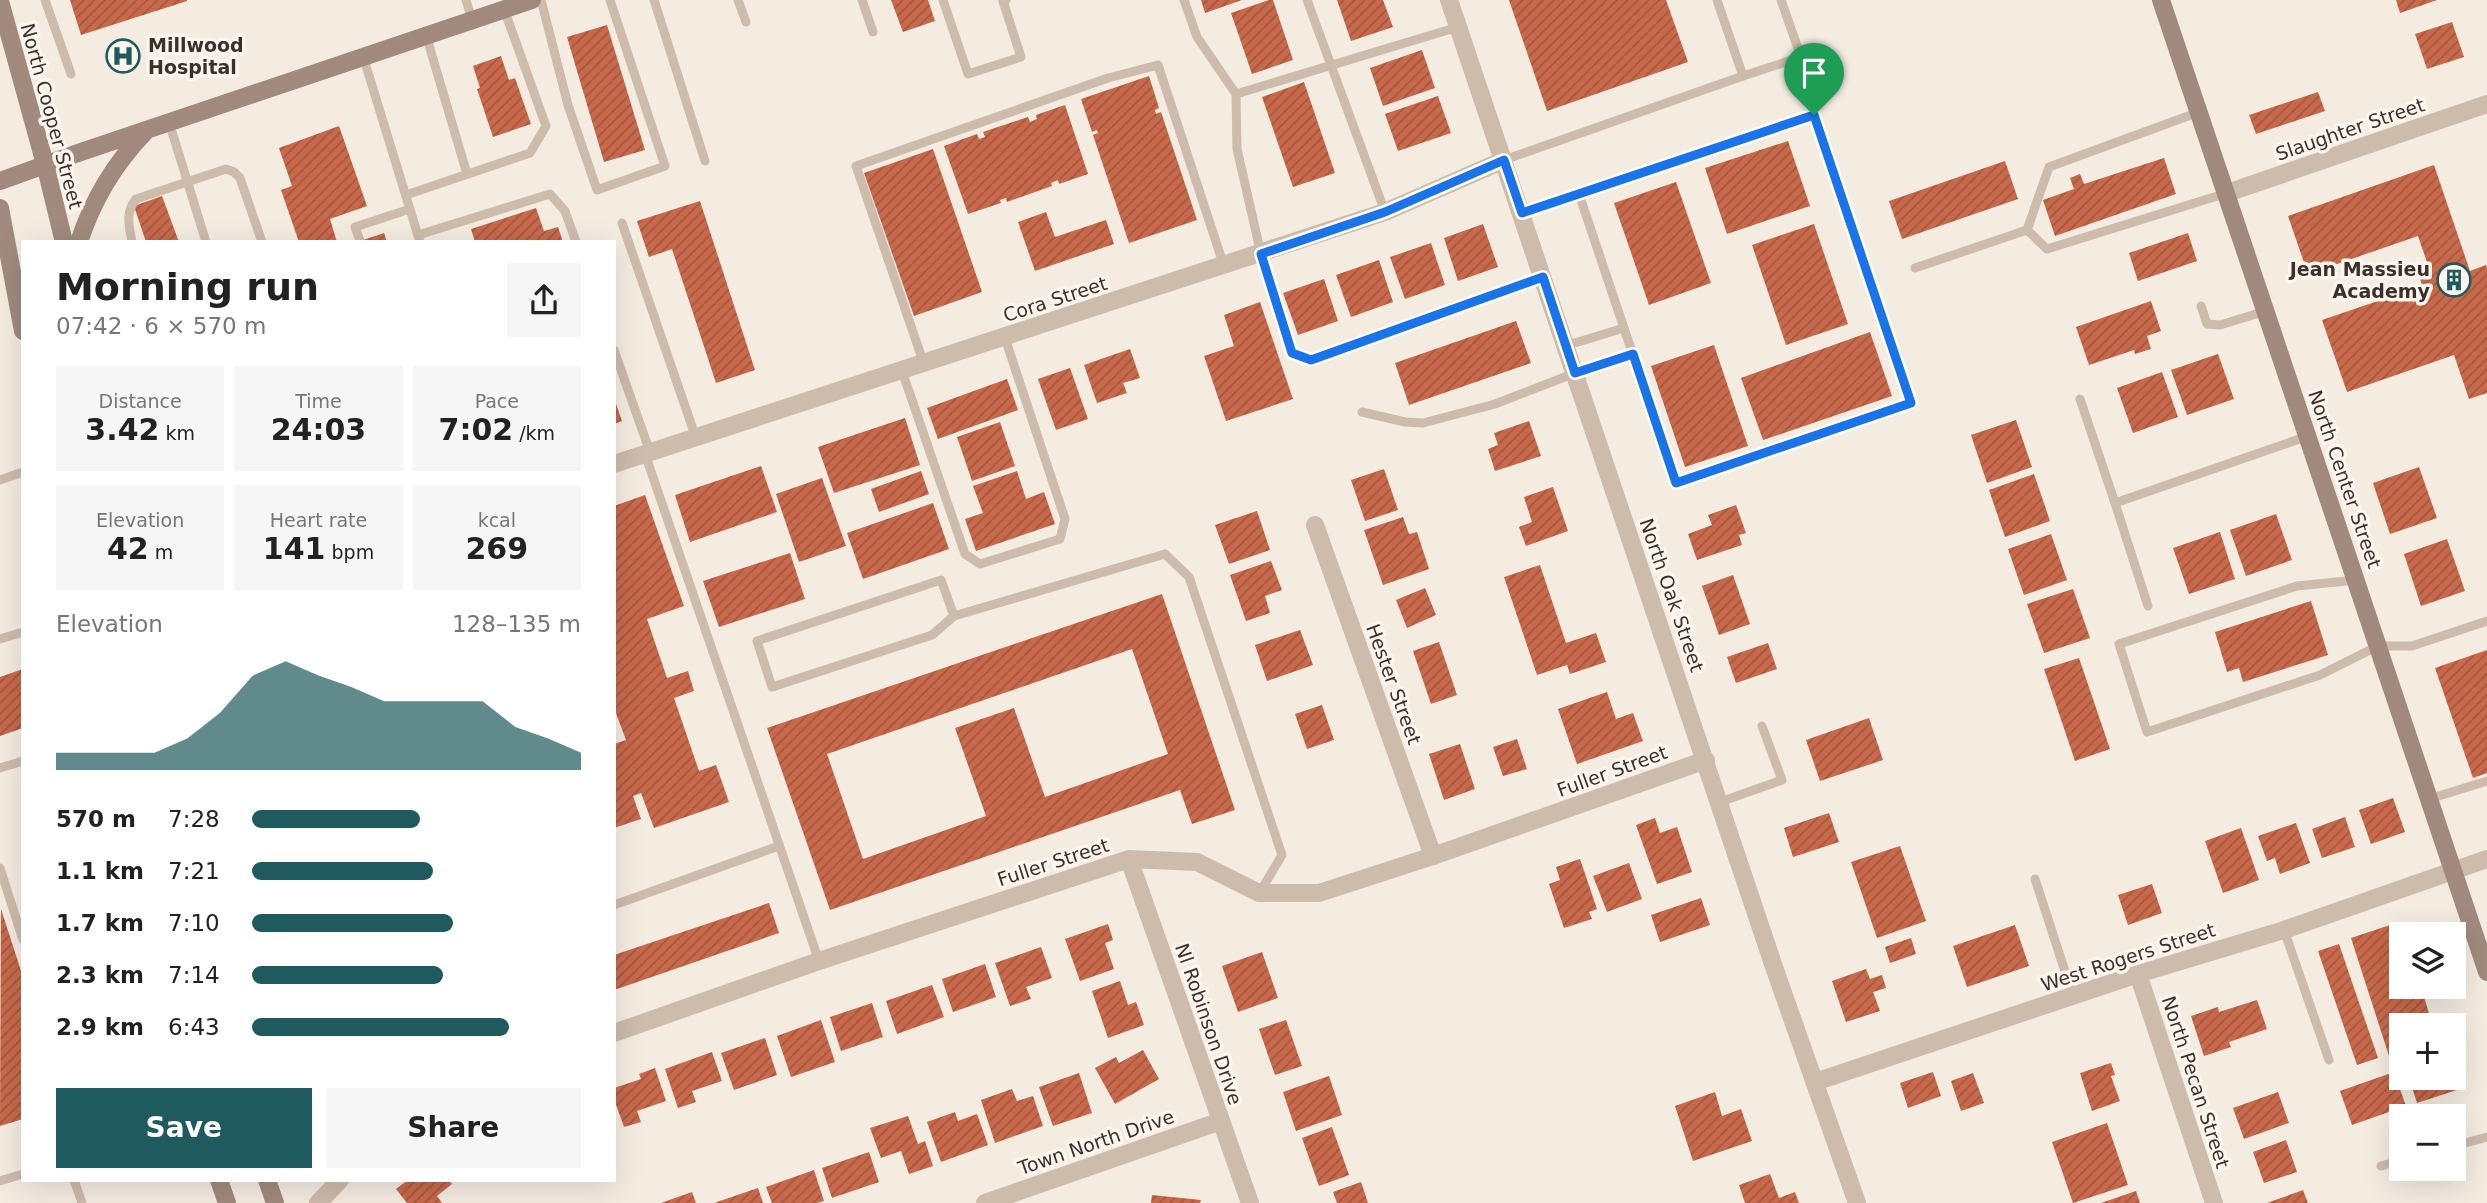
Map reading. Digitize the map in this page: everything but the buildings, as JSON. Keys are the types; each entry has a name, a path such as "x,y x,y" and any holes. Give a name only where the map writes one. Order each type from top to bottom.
{"main road":[{"path":"0,181 532,0"},
{"name":"North Center Street","path":"2161,0 2487,972"},
{"name":"North Cooper Street","path":"0,1 64,240"},
{"path":"80,240 103,184 122,156 148,129"},
{"path":"0,208 21,320"},
{"path":"220,1182 227,1203"},
{"path":"268,1182 275,1203"}],"street":[{"name":"North Oak Street","path":"1449,0 1774,967 1857,1203"},
{"name":"Slaughter Street","path":"2227,193 2487,104"},
{"name":"Cora Street","path":"616,463 1385,212 1504,160"},
{"name":"Hester Street","path":"1315,525 1433,856"},
{"name":"Fuller Street","path":"616,1032 818,961 1129,859 1197,862 1259,893 1319,893 1706,760"},
{"name":"Nl Robinson Drive","path":"1129,859 1250,1203"},
{"name":"West Rogers Street","path":"1815,1082 2138,974 2284,930 2487,859"},
{"name":"North Pecan Street","path":"2138,974 2214,1203"},
{"name":"Town North Drive","path":"985,1203 1221,1121"},
{"path":"318,1203 338,1182"}],"lane":[{"path":"45,0 71,74"},
{"path":"466,0 472,20"},
{"path":"541,0 568,105 597,190 665,166 610,0"},
{"path":"654,0 705,161"},
{"path":"738,0 746,22"},
{"path":"862,0 873,32"},
{"path":"943,0 968,74 1021,57 1003,1 1006,0"},
{"path":"1184,0 1198,37 1236,94 1237,149 1261,254 1292,353 1311,360 1543,277"},
{"path":"1307,0 1385,212"},
{"path":"1717,0 1743,76"},
{"path":"1504,160 1801,57 1781,0"},
{"path":"406,195 530,153 546,126 504,9"},
{"path":"1236,94 1458,27"},
{"path":"426,36 467,174"},
{"path":"363,56 419,238 550,194 565,211 575,240"},
{"path":"923,364 856,166 1108,78 1158,65 1224,265"},
{"path":"2027,230 2049,167 2199,112"},
{"path":"1522,213 1814,115 1911,403 1676,483 1579,194"},
{"path":"169,122 205,240"},
{"path":"132,240 128,222 130,206 136,199 226,169 240,178 261,240"},
{"path":"2027,230 2047,249 2227,193"},
{"path":"359,240 355,227 410,209"},
{"path":"622,223 696,438"},
{"path":"1915,268 2027,230"},
{"path":"2201,306 2207,324 2220,325 2266,311"},
{"path":"1565,345 1624,328"},
{"path":"902,371 965,554 980,564 1046,543 1060,538 1065,519 1005,338"},
{"path":"1362,412 1423,424 1495,404 1633,354"},
{"path":"616,356 818,961"},
{"path":"2080,399 2148,606"},
{"path":"2115,503 2308,436"},
{"path":"0,480 21,473"},
{"path":"954,616 941,580 757,641 772,687 932,635 954,616 1165,554 1189,577 1282,855 1259,893"},
{"path":"2356,580 2297,586 2119,644 2147,732 2320,674 2378,646 2412,646 2487,621"},
{"path":"0,639 21,633"},
{"path":"1720,802 1782,779 1762,726"},
{"path":"0,768 21,762"},
{"path":"2429,799 2487,781"},
{"path":"616,904 779,846"},
{"path":"0,869 21,934"},
{"path":"2035,879 2073,996"},
{"path":"2284,930 2329,1060"},
{"path":"2466,1143 2487,1137"},
{"path":"2381,1166 2389,1164"},
{"path":"0,1181 21,1175"},
{"path":"75,1182 82,1203"}],"place":[{"name":"Millwood Hospital","path":"123,56"},
{"name":"Jean Massieu Academy","path":"2454,280"}],"route":[{"path":"1814,115 1911,403 1676,483 1633,354 1575,373 1543,277 1311,360 1292,353 1261,254 1385,212 1504,160 1522,213 1814,115"}]}
